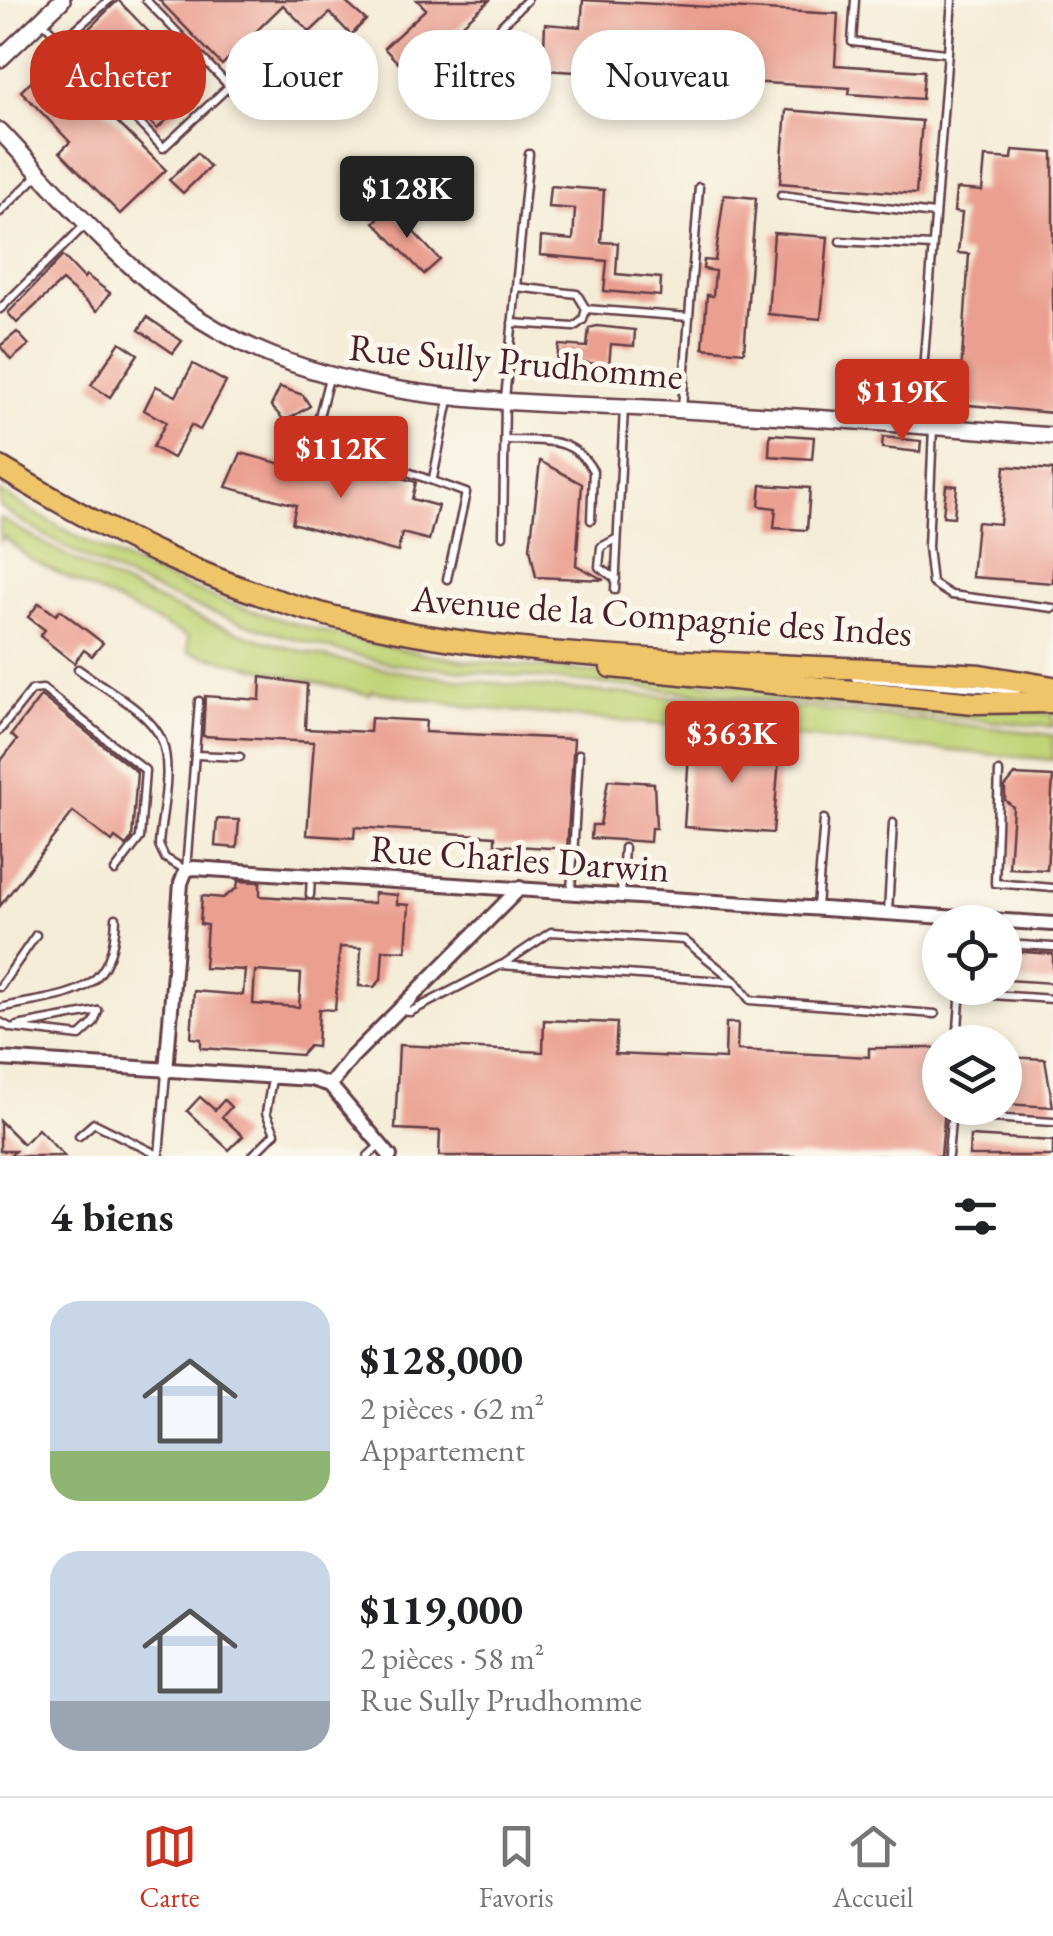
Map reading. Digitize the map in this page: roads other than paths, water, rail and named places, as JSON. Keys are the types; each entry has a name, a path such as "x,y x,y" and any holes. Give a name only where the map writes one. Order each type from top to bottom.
{"main road":[{"name":"Avenue de la Compagnie des Indes","path":"0,473 82,531 144,561 273,610 391,642 495,656 850,688 908,698 974,703 1050,694"}],"street":[{"path":"0,59 62,0"},
{"name":"Rue Sully Prudhomme","path":"0,131 88,222 180,306 242,342 330,377 504,399 1053,436"},
{"path":"166,1072 186,870"},
{"name":"Rue Charles Darwin","path":"186,870 311,874 922,916"},
{"path":"330,1085 338,1072 520,888"},
{"name":"Rue Charles Darwin","path":"1022,923 1053,924"},
{"path":"0,1059 330,1085 390,1156"}],"lane":[{"path":"75,30 108,0"},
{"path":"146,0 226,83"},
{"path":"501,26 527,0"},
{"path":"854,0 852,42 945,53"},
{"path":"952,0 932,246 926,426 932,583 950,595 1053,608"},
{"path":"41,20 51,30"},
{"path":"206,111 226,91"},
{"path":"135,120 160,147 169,147 196,120"},
{"path":"503,536 504,399 529,154"},
{"path":"0,212 40,173"},
{"path":"682,410 699,187"},
{"path":"781,194 934,214"},
{"path":"0,310 88,222"},
{"path":"840,242 932,246"},
{"path":"512,323 574,327 583,320 586,309 576,294 516,287"},
{"path":"586,309 690,317"},
{"path":"330,377 318,420 325,442 462,488 467,496 447,579"},
{"path":"433,478 450,394"},
{"path":"615,590 624,406"},
{"path":"505,440 563,442 576,448 593,471 592,520"},
{"path":"616,579 599,568 601,548 617,538"},
{"path":"78,669 142,717 162,739 165,757 160,845 164,858 186,870 198,701"},
{"path":"0,730 32,690 43,688 145,770 140,838 114,871"},
{"path":"571,892 579,754"},
{"path":"196,755 240,757"},
{"path":"999,772 994,883 1053,888"},
{"path":"817,908 824,819"},
{"path":"888,913 894,823"},
{"path":"621,895 624,848"},
{"path":"310,895 311,874"},
{"path":"0,1008 91,984 112,960 116,918"},
{"path":"398,1011 410,1012 501,965 551,932 684,940 736,982 750,1000 935,1014"},
{"path":"0,987 36,934"},
{"path":"1022,945 1053,946"},
{"path":"501,965 736,982"},
{"path":"1022,997 1053,999"},
{"path":"0,1022 11,1028 80,1036 94,1023 98,1011 11,1028"},
{"path":"79,1136 94,1123 159,1156 166,1072"},
{"path":"252,1156 275,1134 266,1114 272,1078"},
{"path":"1022,1120 1053,1122"},
{"path":"948,1156 951,1125"},
{"path":"368,1156 380,1145"}]}
